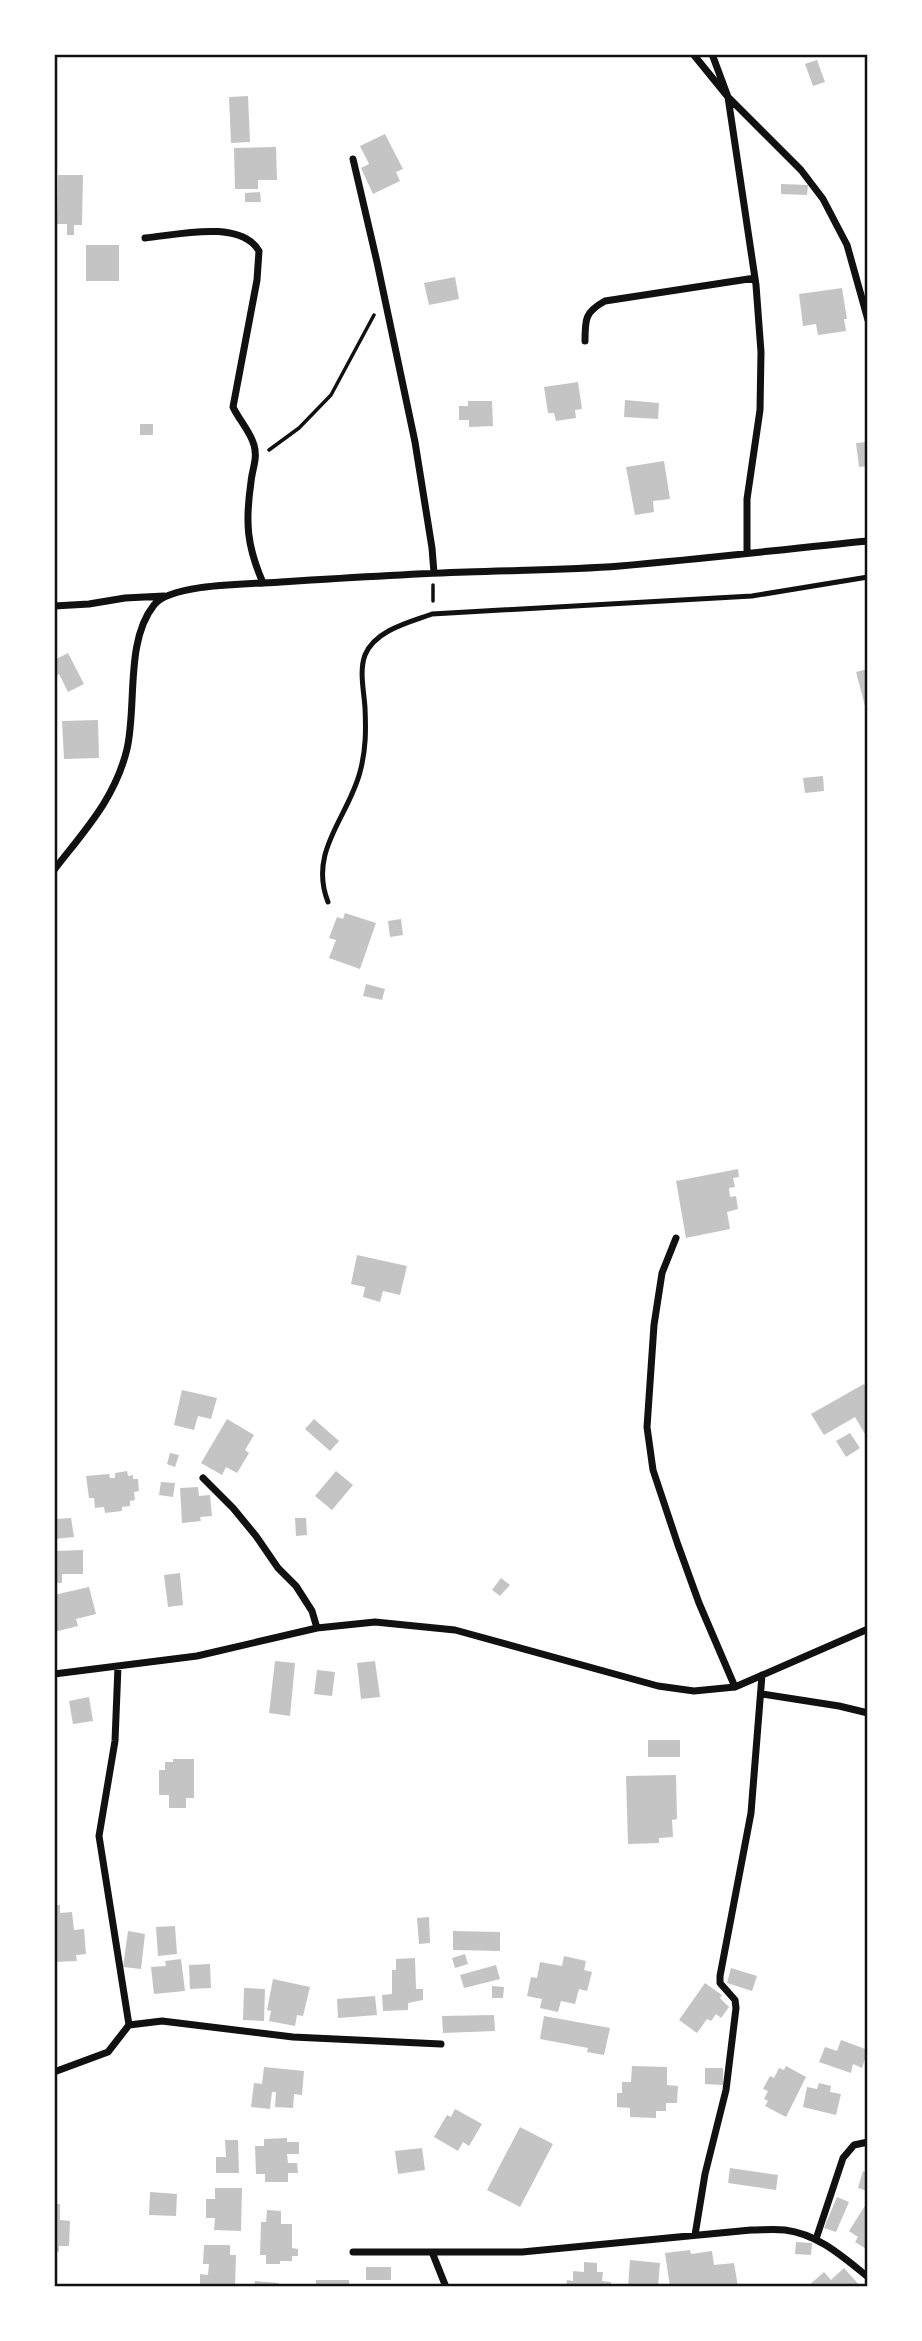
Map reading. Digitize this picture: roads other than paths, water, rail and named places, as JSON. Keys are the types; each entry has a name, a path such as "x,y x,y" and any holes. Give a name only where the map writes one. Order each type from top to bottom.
{"street":[{"path":"693,54 727,97 801,170 823,200 847,245 868,320"},
{"path":"712,54 727,97 755,278 761,352 760,410 747,499 747,553"},
{"path":"353,159 415,442 434,573"},
{"path":"145,238 211,232 236,234 248,238 259,251 257,280 233,401 236,414 254,443 256,460 250,484 248,535 249,547 263,583"},
{"path":"585,341 585,319 593,308 605,301 755,278"},
{"path":"54,606 80,606 125,598 164,596 194,588 434,573 617,566 868,541"},
{"path":"54,870 116,786 128,747 139,638 150,610 164,596"},
{"path":"676,1238 662,1273 654,1325 647,1427 653,1470 674,1533 699,1603 735,1687"},
{"path":"203,1478 233,1508 257,1536 278,1568 296,1586 312,1611 317,1628"},
{"path":"54,1674 197,1656 317,1628 375,1622 454,1630 658,1686 694,1691 735,1687 868,1629"},
{"path":"118,1666 115,1741 99,1836 129,2025"},
{"path":"695,2235 705,2174 728,2076 736,2008 735,2000 720,1983 720,1976 751,1813 762,1675"},
{"path":"762,1693 868,1713"},
{"path":"54,2072 108,2052 129,2025 162,2021 293,2036 440,2044"},
{"path":"816,2239 844,2158 855,2145 868,2142"},
{"path":"353,2252 522,2252 751,2230 786,2230 816,2239 835,2250 868,2277"},
{"path":"432,2252 446,2287"}],"lane":[{"path":"328,902 322,888 322,860 356,786 364,757 366,741 362,683 366,654 377,639 387,632 432,614 752,596 868,577"}]}
